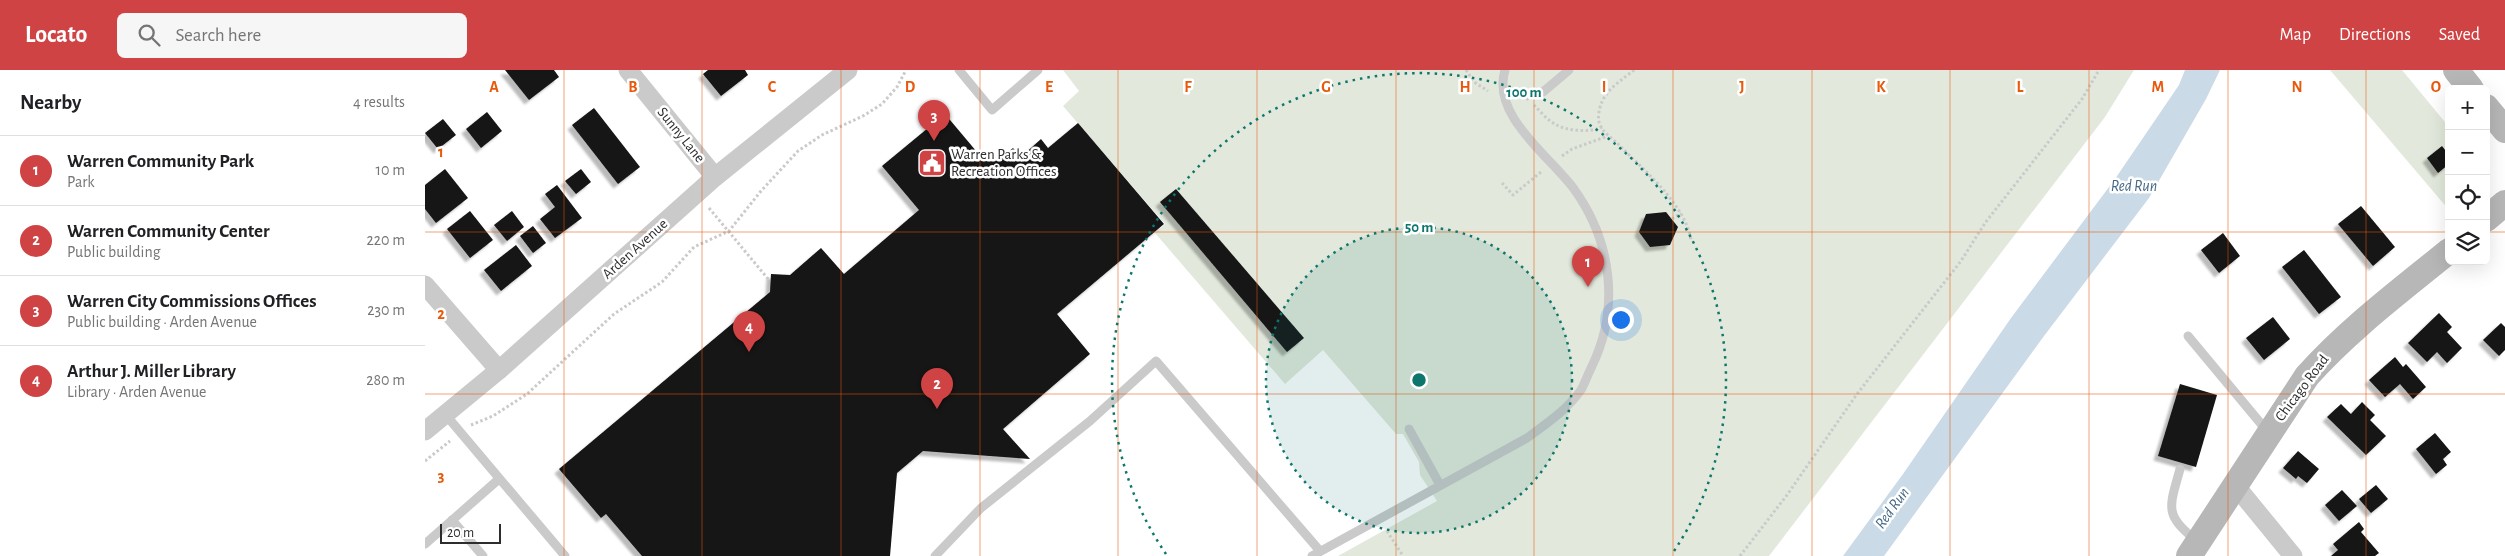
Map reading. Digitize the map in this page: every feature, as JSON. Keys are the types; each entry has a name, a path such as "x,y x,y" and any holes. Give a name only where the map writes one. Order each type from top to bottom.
{"street":[{"name":"Sunny Lane","path":"628,70 715,177"},
{"name":"Arden Avenue","path":"425,431 499,370 715,177 848,70"},
{"path":"2456,70 2468,85"},
{"path":"2490,112 2505,130"},
{"path":"2490,216 2505,203"},
{"name":"Chicago Road","path":"2194,549 2307,376 2330,350 2445,253"},
{"path":"425,285 499,370"},
{"path":"2235,485 2293,556"}],"lane":[{"path":"959,70 992,110 1037,70"},
{"path":"935,556 981,508 1090,421 1156,361 1316,554 1440,484 1527,438 1557,416 1581,390 1597,355 1607,326 1610,300 1607,264 1600,238 1590,214 1574,189 1518,124 1505,104 1502,90 1505,70"},
{"path":"1543,92 1569,70"},
{"path":"2188,336 2269,433"},
{"path":"445,414 565,556"},
{"path":"1409,429 1440,484"},
{"path":"2180,469 2171,502 2173,519 2194,549"},
{"path":"425,544 499,479"},
{"path":"452,520 483,556"}],"path":[{"path":"425,461 473,424 493,416 527,394 614,314 662,282 694,247 729,231 761,191 797,151 822,135 863,116 882,104 897,87 906,70"},
{"path":"1466,70 1474,82 1481,88 1489,91 1514,90 1522,93 1553,124 1560,127 1595,130 1602,127"},
{"path":"1634,70 1608,92 1602,102 1599,123 1641,166 1681,212 1689,227 1691,240"},
{"path":"1740,556 1787,495 1857,394 1961,261 1985,223 2081,99 2099,70"},
{"path":"707,206 769,280"},
{"path":"1672,219 1681,212"},
{"path":"1380,518 1403,556"}],"shaded area":[{"path":"1063,70 2134,70 2105,117 1769,556 1338,556 1437,501 1420,475 1419,462 1403,434 1396,434 1323,350 1285,384 1155,233 1165,224 1063,106 1079,91"},
{"path":"2330,70 2402,70 2445,122 2445,205"}],"water":[{"name":"Red Run","path":"2185,70 2220,70 2206,99 2149,198 2044,336 1884,556 1843,556 1903,474 2011,318 2115,179 2179,85"}],"building":[{"path":"505,70 554,70 559,77 529,100"},
{"path":"708,70 745,70 748,75 721,96 703,74"},
{"path":"594,108 640,167 618,184 572,125"},
{"path":"487,112 502,131 481,148 466,129"},
{"path":"945,114 982,158 989,152 997,161 1013,148 1021,157 1041,139 1048,148 1078,123 1164,224 1057,314 1090,354 1003,429 1030,459 923,451 897,473 890,556 642,556 606,514 601,518 559,469 770,292 771,274 790,275 821,248 844,274 919,210 882,166"},
{"path":"443,119 456,135 438,149 425,133"},
{"path":"2442,146 2445,150 2445,167 2438,173 2427,158"},
{"path":"445,169 468,198 436,223 425,209 425,185"},
{"path":"581,169 591,182 576,194 565,181"},
{"path":"557,185 582,218 555,238 540,219 555,207 545,194"},
{"path":"1176,189 1304,338 1287,352 1160,202"},
{"path":"2361,206 2395,247 2373,266 2338,224"},
{"path":"470,211 493,240 470,258 447,229"},
{"path":"512,211 524,227 507,241 494,225"},
{"path":"1666,212 1678,227 1670,245 1650,247 1639,232 1646,214"},
{"path":"533,226 546,243 533,253 520,236"},
{"path":"2223,233 2240,256 2219,273 2201,250"},
{"path":"516,245 532,266 501,291 484,270"},
{"path":"2304,250 2341,297 2319,314 2282,267"},
{"path":"2439,313 2452,327 2447,332 2462,348 2447,363 2437,352 2427,362 2408,343"},
{"path":"2273,317 2290,339 2264,360 2246,338"},
{"path":"2501,323 2505,327 2505,350 2499,356 2483,340"},
{"path":"2395,357 2403,367 2406,364 2426,387 2413,399 2400,384 2385,397 2369,380"},
{"path":"2180,384 2217,395 2196,467 2158,456"},
{"path":"2362,402 2375,415 2370,420 2386,436 2366,455 2327,417 2341,404 2351,414"},
{"path":"2435,433 2451,452 2443,459 2447,465 2436,474 2416,449"},
{"path":"2298,451 2319,469 2307,483 2298,476 2296,479 2283,468"},
{"path":"2376,485 2388,499 2371,513 2359,499"},
{"path":"2342,490 2357,506 2339,521 2325,505"},
{"path":"2359,522 2364,529 2361,532 2379,553 2375,556 2331,556 2338,550 2333,544"}],"place":[{"name":"Warren City Commissions Offices","path":"934,141"},
{"name":"Warren Parks & Recreation Offices","path":"932,163"},
{"name":"Warren Community Park","path":"1588,287"},
{"name":"Arthur J. Miller Library","path":"749,352"},
{"name":"Warren Community Center","path":"937,409"}]}
